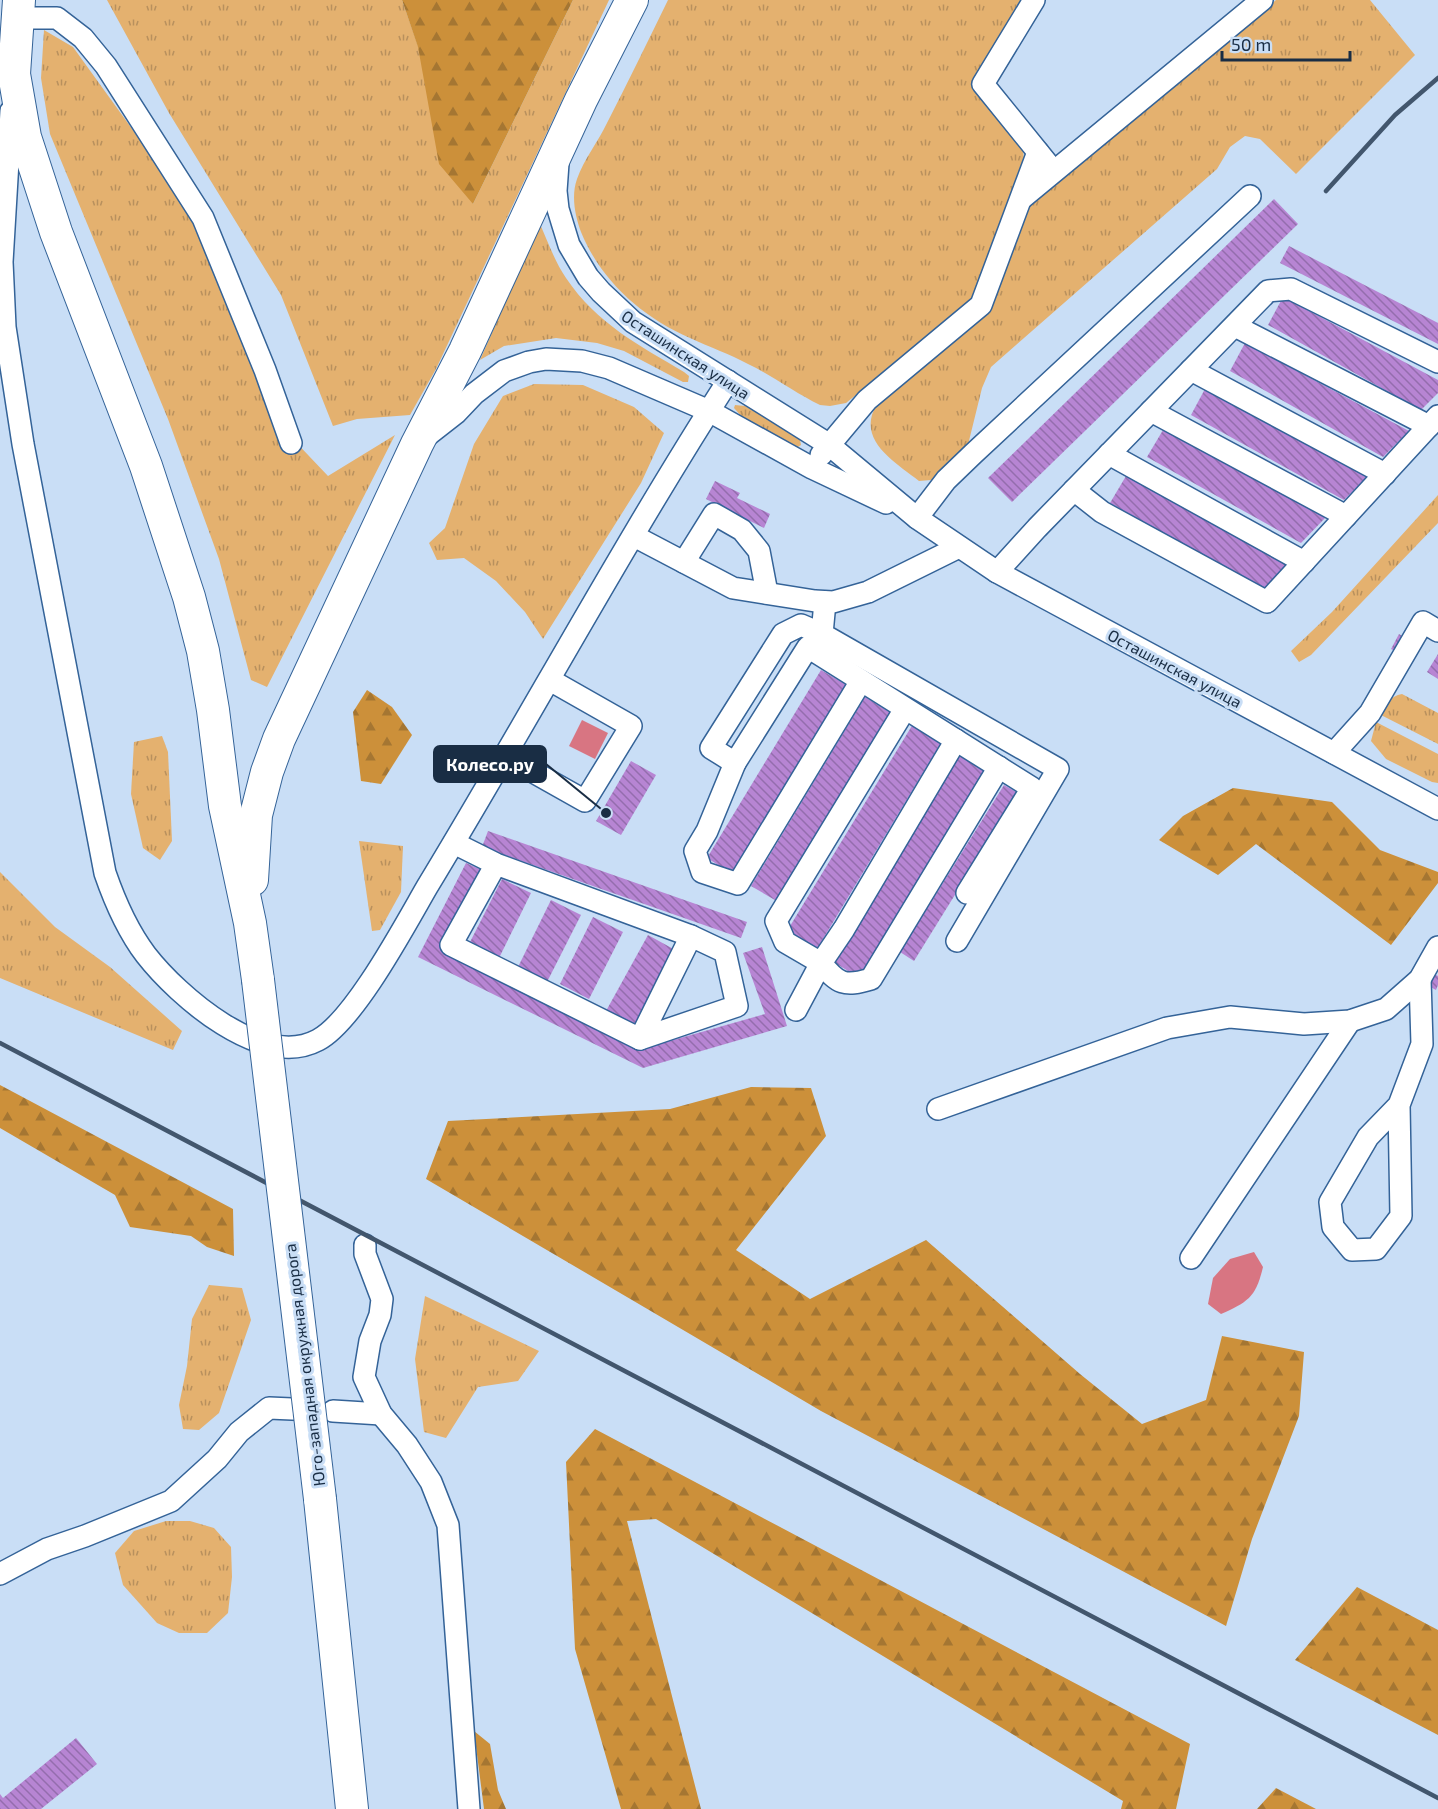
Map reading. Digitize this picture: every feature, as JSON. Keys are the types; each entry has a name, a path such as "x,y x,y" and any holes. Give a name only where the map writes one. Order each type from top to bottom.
{"highway":[{"path":"250,923 256,815 267,772 279,739 417,444 465,351 568,128 632,0"},
{"path":"18,9 14,74 25,137 56,232 146,466 189,597 213,710 225,806 250,923"},
{"name":"Юго-западная окружная дорога","path":"250,923 320,1499 352,1809"}],"street":[{"path":"1034,0 982,84 1054,172"},
{"path":"1021,199 1263,0"},
{"path":"18,9 59,9 106,66 203,218 265,370 291,443"},
{"path":"14,74 2,262 5,327 23,444 105,873 116,903 145,954 181,993 203,1012 248,1037 275,1046 303,1046 318,1040 346,1016 454,843 728,381"},
{"name":"Осташинская улица","path":"568,128 559,154 556,190 563,229 578,261 615,308 662,341 828,444 917,518 998,572 1438,809"},
{"path":"812,468 828,444 867,400 981,305 1038,152"},
{"path":"917,518 959,467 1250,196"},
{"path":"998,572 1074,490 1268,291 1292,289 1438,362"},
{"path":"1074,490 1102,512 1267,603 1433,421 1235,326"},
{"name":"Осташинская улица","path":"417,444 504,371 546,359 582,361 609,368 709,411 812,468 917,518"},
{"path":"1191,370 1384,474"},
{"path":"1151,411 1346,516"},
{"path":"1109,454 1304,562"},
{"path":"684,562 714,514 742,530 759,551 767,593"},
{"path":"634,536 733,588 825,602 849,599 868,592 959,547"},
{"path":"822,634 825,602"},
{"path":"1334,753 1370,712 1423,622 1438,631"},
{"path":"735,763 711,748 783,634 801,625 822,634 1058,770 957,941"},
{"path":"861,681 738,884 702,872 695,851 707,831 735,763 808,647 1032,788 967,893"},
{"path":"505,756 585,801 631,726 550,680"},
{"path":"906,709 776,921 785,942 821,963 834,980 854,984 871,979 999,767"},
{"path":"796,1010 821,963 844,929 956,740"},
{"path":"454,843 496,864 690,936 726,952 737,1006 640,1039 451,945 496,864"},
{"path":"640,1039 690,936"},
{"path":"938,1109 1167,1028 1230,1017 1304,1024 1350,1021 1386,1009 1420,979 1438,947"},
{"path":"1400,1105 1368,1137 1330,1202 1333,1227 1352,1250 1376,1249 1401,1216 1400,1105 1422,1044 1420,979"},
{"path":"1191,1258 1350,1021"},
{"path":"365,1245 365,1254 382,1299 380,1315 370,1341 364,1377 381,1414 406,1444 430,1482 448,1525 469,1809"},
{"path":"0,1574 47,1549 171,1501 217,1460 239,1432 269,1408 381,1414"}],"green space":[{"path":"107,0 402,0 473,204 573,0 609,0 436,369 410,415 357,419 333,426 281,295 169,113"},
{"path":"402,0 573,0 473,204 439,164 418,47"},
{"path":"668,0 1025,0 973,85 1023,148 1024,161 973,300 846,403 820,405 757,369 690,338 656,319 625,296 612,282 589,250 581,232 574,206 577,179"},
{"path":"1276,0 1370,0 1415,55 1296,174 1260,139 1245,136 1230,147 1217,169 991,367 982,388 966,453 939,476 931,480 919,481 889,458 874,439 871,429 872,417 877,404 981,317 1032,202"},
{"path":"44,30 73,47 148,151 189,194 195,230 213,243 290,436 328,476 395,435 267,687 251,680 219,559 168,419 50,134 41,78"},
{"path":"540,224 562,272 591,308 620,332 684,372 689,376 688,382 683,382 624,351 597,343 556,338 504,346 480,360"},
{"path":"534,384 583,385 634,407 664,433 641,483 543,639 525,612 496,581 464,558 437,560 429,543 445,528 474,444 503,396"},
{"path":"735,405 745,406 795,435 801,445 792,446 742,417 734,408"},
{"path":"1438,495 1438,523 1311,655 1299,662 1291,651 1332,612"},
{"path":"367,690 392,707 412,735 381,784 361,781 353,712"},
{"path":"1402,694 1438,713 1438,744 1379,714 1391,699"},
{"path":"1376,722 1438,754 1438,783 1386,759 1371,741"},
{"path":"162,736 168,752 172,841 160,860 143,848 131,794 134,742"},
{"path":"1233,788 1332,802 1380,850 1438,872 1438,883 1391,945 1256,844 1218,875 1159,840 1183,816"},
{"path":"359,841 403,846 401,892 380,930 372,931"},
{"path":"0,872 55,927 110,967 182,1031 173,1050 0,978"},
{"path":"0,1085 233,1209 234,1256 207,1247 191,1236 130,1227 115,1195 0,1128"},
{"path":"751,1087 811,1088 826,1136 736,1250 810,1299 926,1240 1080,1374 1142,1424 1206,1400 1222,1336 1304,1352 1299,1416 1252,1539 1226,1626 821,1411 426,1179 448,1121 670,1109"},
{"path":"209,1285 242,1288 251,1320 219,1413 199,1430 183,1429 179,1405 187,1366 192,1319"},
{"path":"425,1296 539,1351 518,1381 478,1387 446,1438 424,1432 415,1359"},
{"path":"595,1429 1190,1744 1176,1809 1121,1809 1123,1801 656,1519 627,1521 701,1809 621,1809 575,1649 566,1462"},
{"path":"166,1521 190,1521 214,1528 231,1547 232,1577 228,1613 207,1633 179,1633 157,1623 123,1585 115,1553 134,1531"},
{"path":"1357,1587 1438,1630 1438,1735 1295,1660"},
{"path":"474,1731 490,1744 498,1790 506,1809 484,1809"},
{"path":"1276,1788 1316,1809 1257,1809"}],"shaded area":[{"path":"582,720 608,733 595,759 569,746"},
{"path":"1254,1252 1263,1267 1254,1292 1238,1306 1221,1314 1208,1304 1213,1278 1230,1259"}],"building":[{"path":"1274,199 1298,224 1012,502 988,478"},
{"path":"1289,246 1438,323 1438,344 1280,263"},
{"path":"1283,297 1438,380 1438,393 1421,410 1268,325"},
{"path":"1245,343 1409,431 1383,457 1230,371"},
{"path":"1206,387 1370,474 1344,500 1191,415"},
{"path":"1163,430 1326,517 1301,543 1147,457"},
{"path":"1126,476 1289,563 1264,589 1110,503"},
{"path":"715,481 740,493 737,498 770,514 764,528 706,499"},
{"path":"1399,634 1405,638 1397,652 1391,649"},
{"path":"1438,654 1438,679 1427,672"},
{"path":"821,670 850,687 736,876 707,858"},
{"path":"865,697 894,715 780,903 751,886"},
{"path":"913,724 942,741 817,949 787,931"},
{"path":"957,754 987,772 861,979 832,961"},
{"path":"631,761 656,775 621,835 596,821"},
{"path":"1004,785 1018,793 914,961 900,952"},
{"path":"488,831 747,922 741,938 482,847"},
{"path":"466,863 484,871 443,948 645,1048 765,1014 743,953 762,947 787,1026 643,1068 418,957"},
{"path":"502,879 531,893 498,960 468,946"},
{"path":"551,900 581,915 547,982 518,967"},
{"path":"593,917 623,932 589,999 560,984"},
{"path":"648,935 677,951 635,1027 606,1011"},
{"path":"1429,971 1438,976 1436,990 1423,983"},
{"path":"76,1738 97,1764 41,1809 0,1809 0,1794 3,1798"}],"railway":[{"path":"1326,191 1395,115 1438,78"},
{"path":"0,1043 1438,1798"}],"place":[{"name":"Колесо.ру","path":"606,813"}]}
